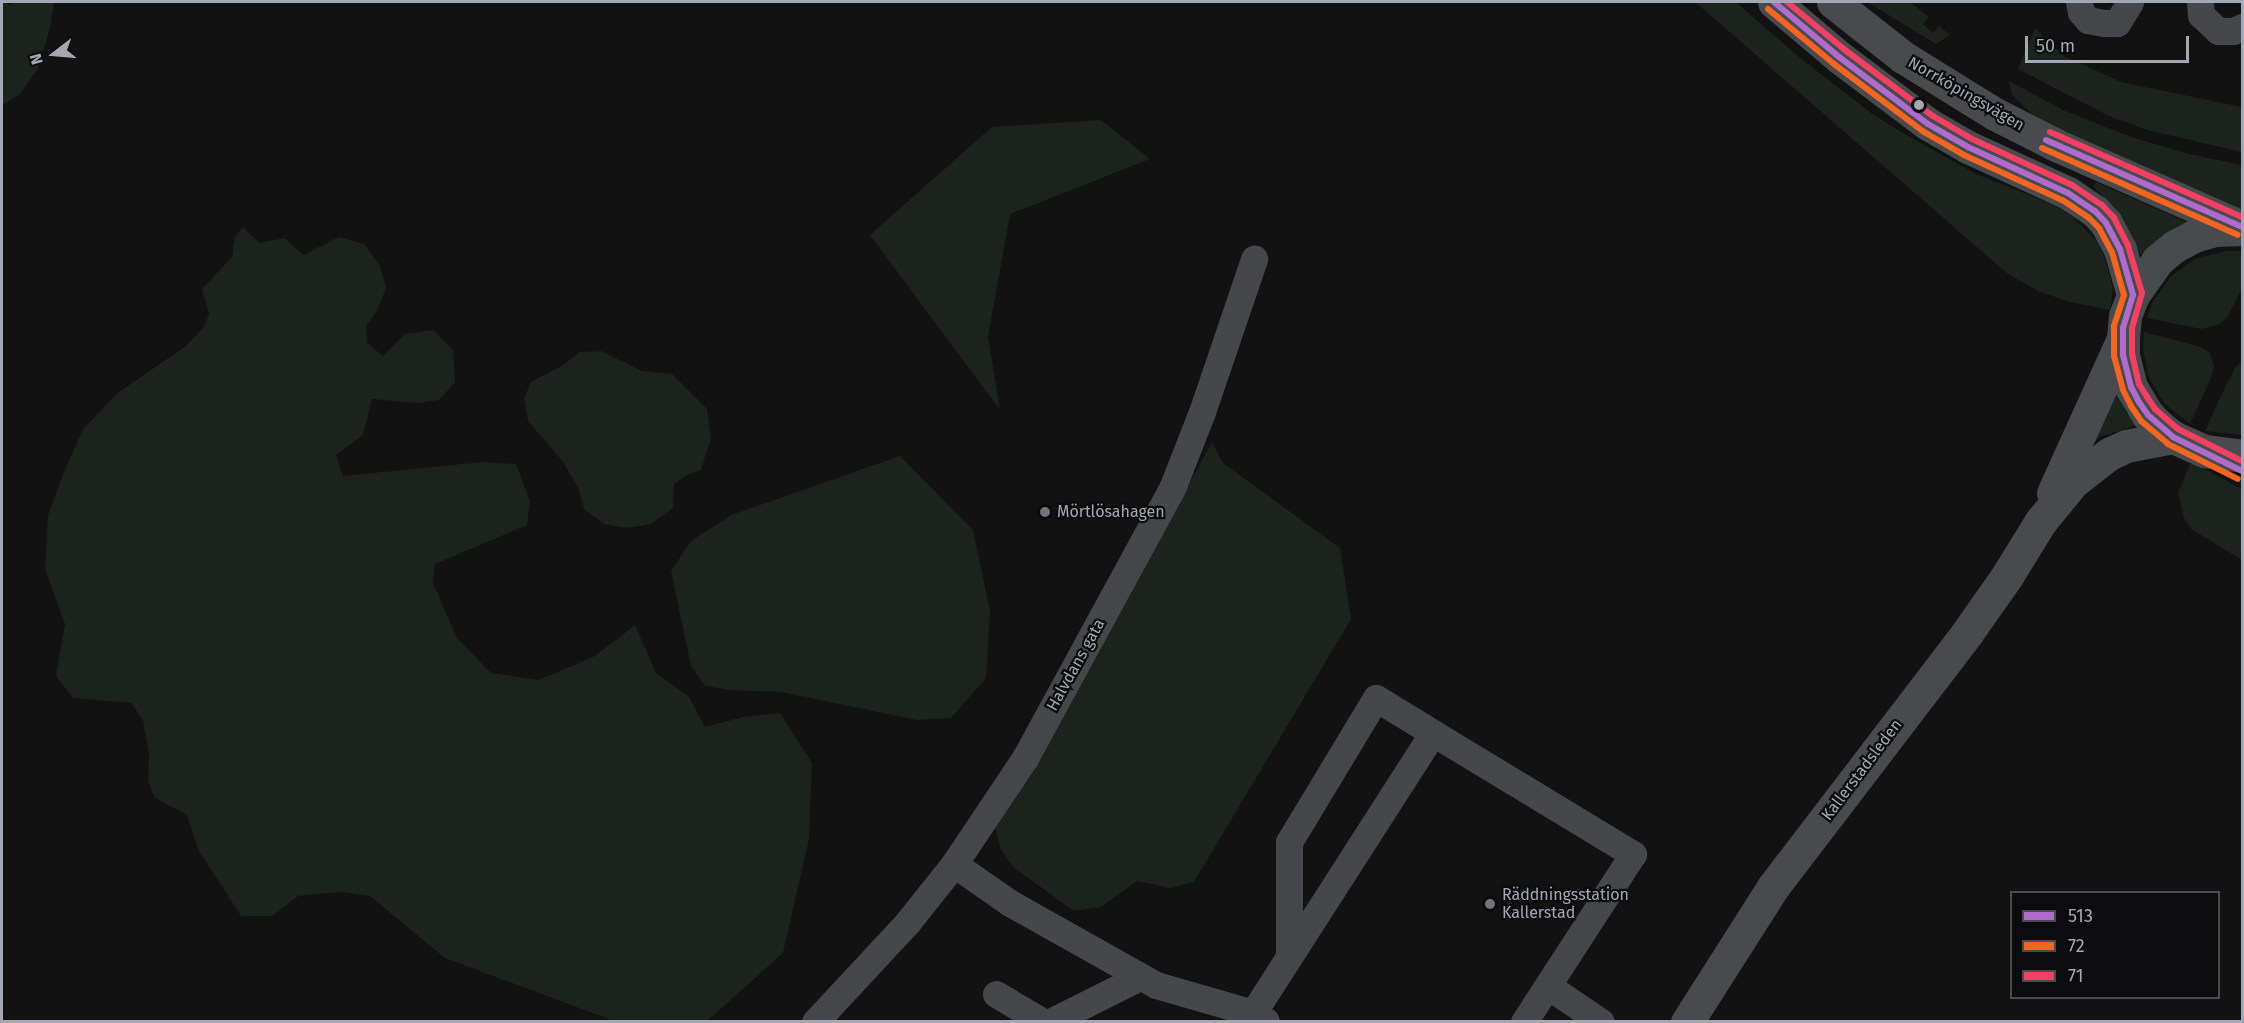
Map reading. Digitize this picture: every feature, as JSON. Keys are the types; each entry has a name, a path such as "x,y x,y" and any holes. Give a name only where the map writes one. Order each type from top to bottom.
{"main road":[{"path":"1774,2 1839,57 1929,124 1968,147 2068,193 2095,212 2106,223 2120,249 2133,295"},
{"name":"Norrköpingsvägen","path":"1833,2 1903,57 1995,114 2056,145 2242,228"},
{"path":"2242,228 2205,233 2175,246 2150,268 2133,295 2122,339 2123,355 2131,387 2148,415 2173,437 2242,471"},
{"name":"Kallerstadsleden","path":"2041,521 2122,339"},
{"name":"Kallerstadsleden","path":"1687,1022 1773,887 1967,633 2007,576 2041,521 2073,482 2109,454 2127,446 2173,437"},
{"path":"2204,452 2242,456"}],"street":[{"path":"2079,2 2081,12 2088,20 2108,12 2117,23 2126,14 2130,2"},
{"path":"2200,2 2201,15 2218,32 2233,31 2242,27"},
{"name":"Halvdans gata","path":"815,1022 907,923 954,864 1024,759 1173,486 1202,412 1254,259"},
{"path":"1289,956 1288,842 1376,698 1633,854 1524,1022"},
{"path":"954,864 1010,903 1156,986 1260,1017 1289,956 1433,733"},
{"path":"1050,1022 1140,976"},
{"path":"1548,986 1600,1022"},
{"path":"996,994 1043,1022"}],"shaded area":[{"path":"2,2 11,5 15,2 54,2 50,29 37,70 20,94 2,106"},
{"path":"1695,2 1736,2 1799,57 1871,113 1974,173 2054,205 2073,217 2098,243 2105,258 2113,289 2110,310 2070,302 2038,291 2008,274"},
{"path":"1867,2 1910,2 1929,17 1923,24 1933,33 1939,26 1950,35 1936,44"},
{"path":"2035,28 2064,56 2121,82 2242,107 2242,152 2147,130 2109,116 2018,69"},
{"path":"2009,81 2063,110 2131,137 2189,154 2242,165 2242,209 2093,146 2033,115 2012,95"},
{"path":"1101,120 1150,159 1010,214 988,337 1000,410 870,235 992,127"},
{"path":"2096,182 2189,223 2141,256 2115,207 2093,187"},
{"path":"243,227 259,243 285,238 303,255 339,237 364,244 380,266 386,288 377,311 366,326 367,343 383,356 405,334 434,330 453,350 455,382 439,400 418,403 372,399 363,435 336,455 343,476 483,462 516,464 530,501 527,525 435,564 433,583 457,638 491,673 539,680 595,656 635,625 656,673 689,697 705,727 743,717 780,713 812,763 809,839 783,953 707,1021 614,1021 445,958 370,896 341,892 298,896 272,916 241,916 199,851 187,815 155,798 148,781 149,755 143,720 131,703 73,698 56,676 65,624 45,569 48,516 62,477 83,429 119,392 186,346 203,328 209,314 202,289 232,257 235,236"},
{"path":"2226,251 2242,251 2242,288 2227,318 2218,325 2201,329 2147,318 2152,303 2170,277 2195,259"},
{"path":"2144,332 2201,347 2210,353 2214,367 2212,376 2190,424 2165,404 2149,378 2143,348"},
{"path":"601,351 642,371 672,374 707,409 711,438 701,470 687,475 674,484 673,508 651,524 627,528 604,524 584,509 578,487 563,462 528,421 524,398 531,382 562,366 580,352"},
{"path":"2242,361 2242,435 2205,431 2226,385 2235,368"},
{"path":"2112,381 2126,412 2137,425 2100,437 2088,446"},
{"path":"1212,442 1223,463 1340,548 1351,619 1194,882 1170,888 1137,881 1101,907 1074,911 1013,867 1001,849 995,828 1039,760"},
{"path":"900,456 973,530 990,610 986,678 951,718 917,720 781,692 729,690 705,686 691,666 671,571 691,541 731,515"},
{"path":"2191,462 2242,489 2242,560 2191,529 2184,518 2178,493"}],"transit line":[{"name":"513","path":"1774,2 1839,57 1928,124 1968,147 2068,193 2095,211 2106,223 2120,249 2133,295 2123,328 2123,355 2131,387 2139,402 2148,415 2173,437 2242,471"},
{"name":"71","path":"1787,2 1845,50 1933,116 1972,139 2072,185 2102,205 2114,218 2128,246 2142,293 2132,329 2132,354 2139,384 2155,409 2178,429 2242,461"},
{"name":"72","path":"1768,9 1834,64 1924,132 1964,155 2064,201 2089,218 2099,228 2112,252 2124,295 2114,326 2114,356 2123,390 2131,406 2141,421 2168,444 2238,479"},
{"name":"71","path":"2050,132 2242,217"},
{"name":"513","path":"2046,140 2242,227"},
{"name":"72","path":"2042,148 2238,235"}],"place":[{"name":"Mörtlösahagen","path":"1045,512"},
{"name":"Räddningsstation Kallerstad","path":"1490,904"}]}
